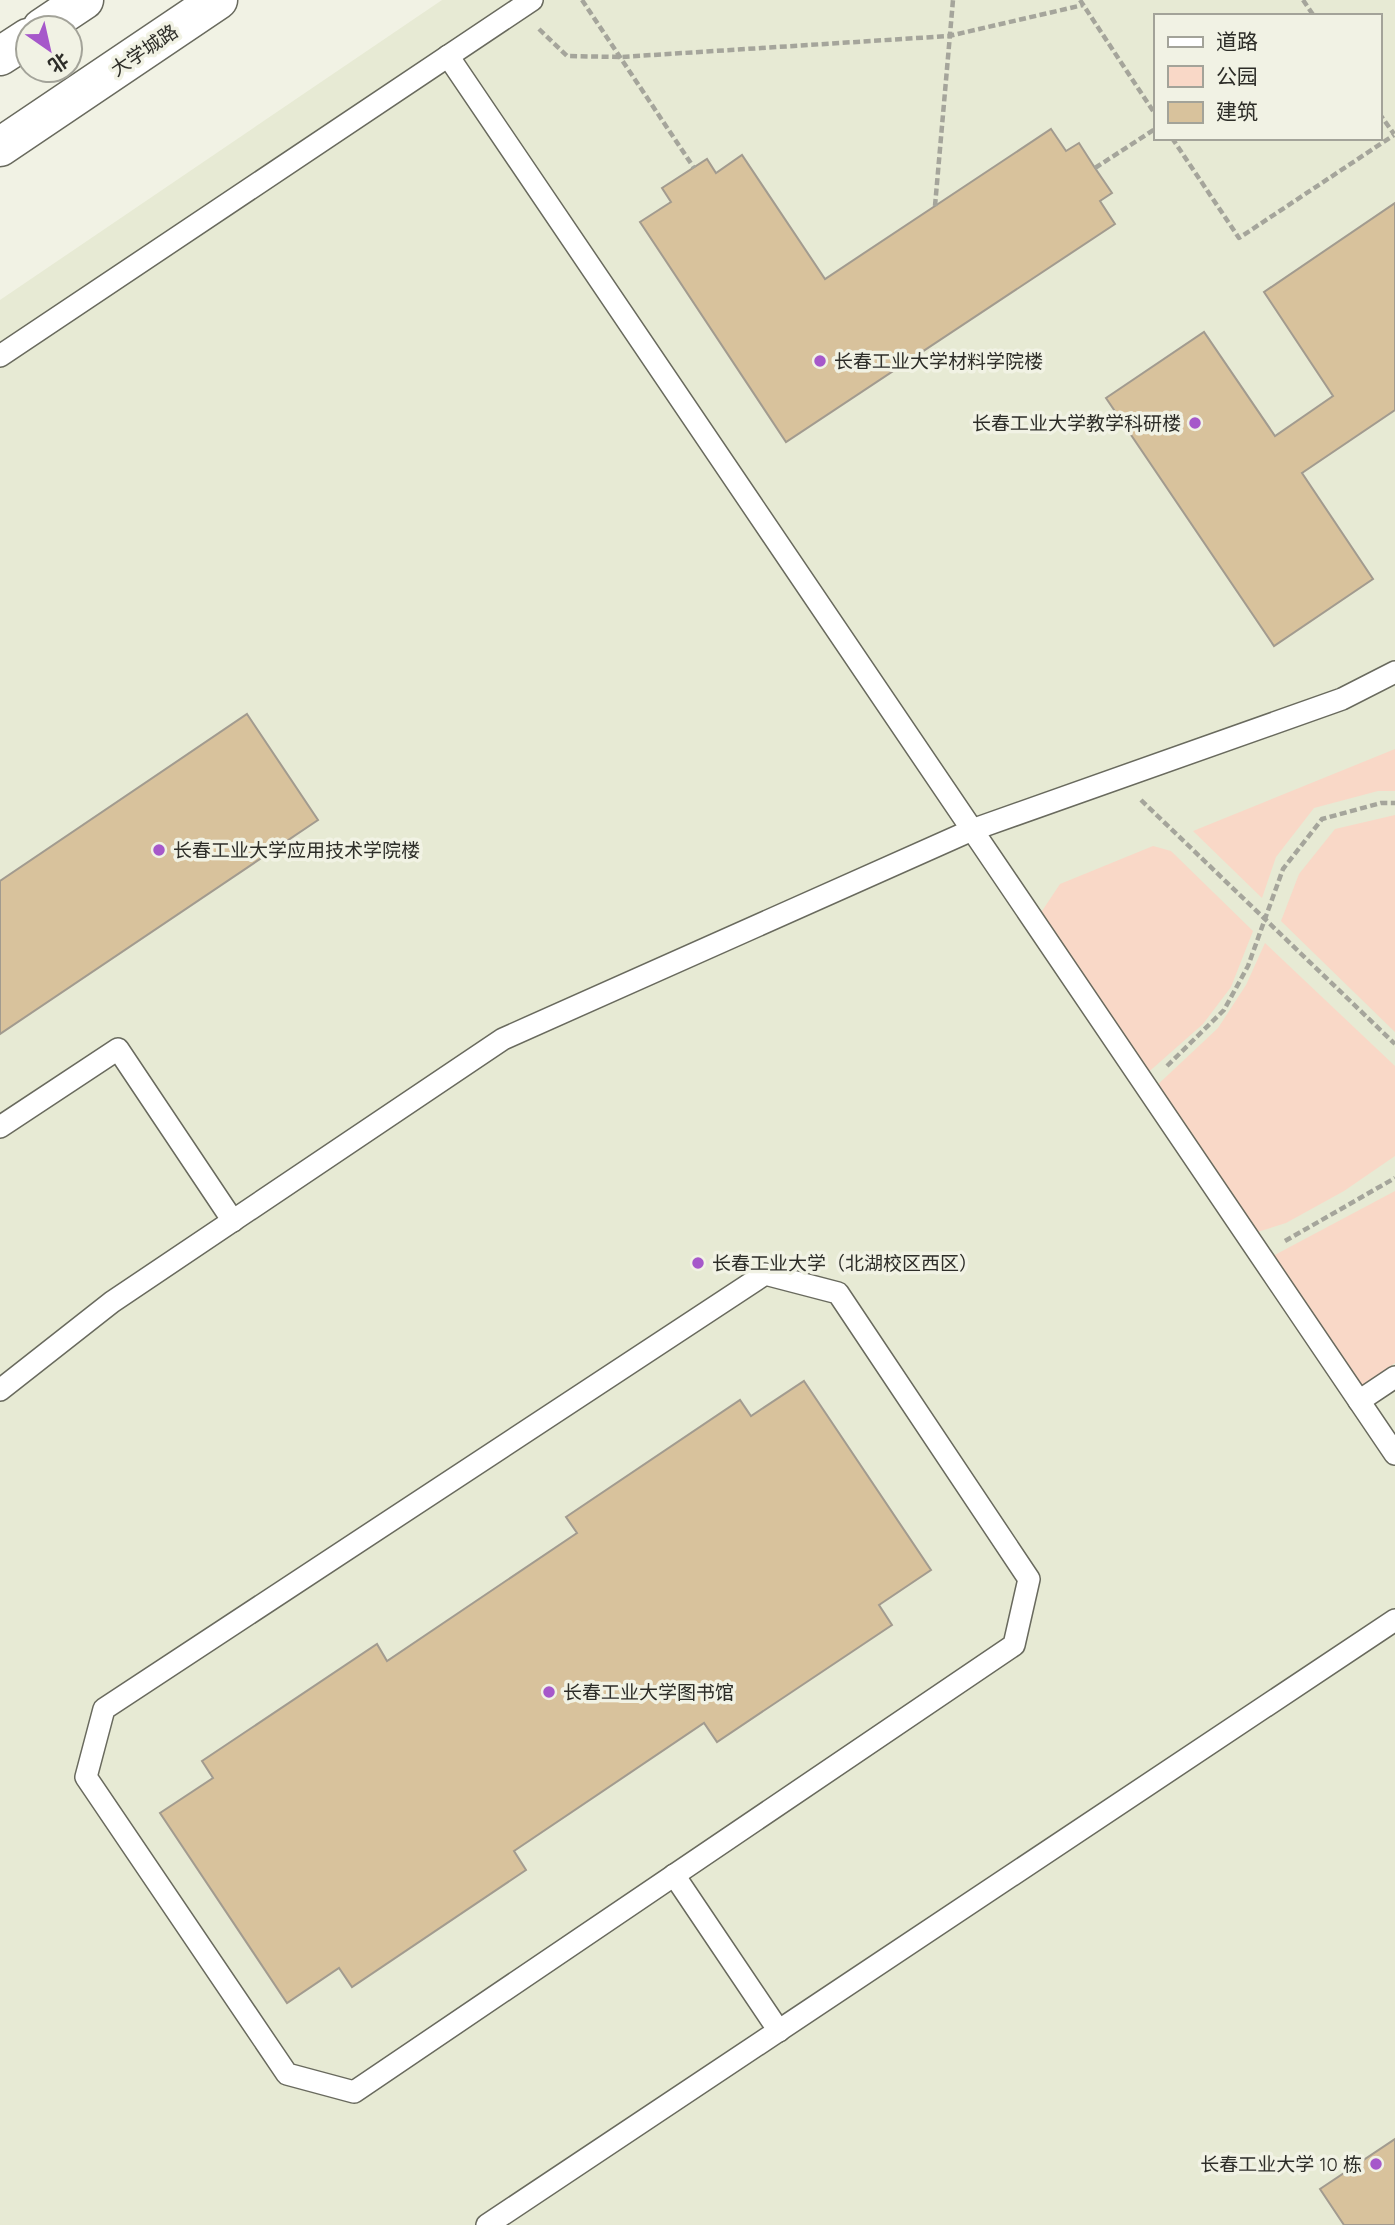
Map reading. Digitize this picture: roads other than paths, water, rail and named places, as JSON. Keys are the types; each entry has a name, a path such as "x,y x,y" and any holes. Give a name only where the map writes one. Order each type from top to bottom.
{"street":[{"path":"63,14 84,0"},
{"name":"大学城路","path":"0,147 218,0"}],"lane":[{"path":"0,356 525,5"},
{"path":"448,56 1395,1454"},
{"path":"0,1390 112,1303 503,1039 972,830 1342,699 1395,673"},
{"path":"0,1127 118,1049 233,1221"},
{"path":"765,1274 838,1293 1029,1579 1014,1645 674,1875 354,2092 287,2074 86,1777 104,1709 765,1274"},
{"path":"1359,1401 1395,1377"},
{"path":"487,2225 1395,1620"},
{"path":"674,1875 779,2031"}],"place":[{"name":"长春工业大学材料学院楼","path":"820,361"},
{"name":"长春工业大学教学科研楼","path":"1195,423"},
{"name":"长春工业大学应用技术学院楼","path":"159,850"},
{"name":"长春工业大学（北湖校区西区）","path":"698,1263"},
{"name":"长春工业大学图书馆","path":"549,1692"},
{"name":"长春工业大学 10 栋","path":"1376,2164"}]}
